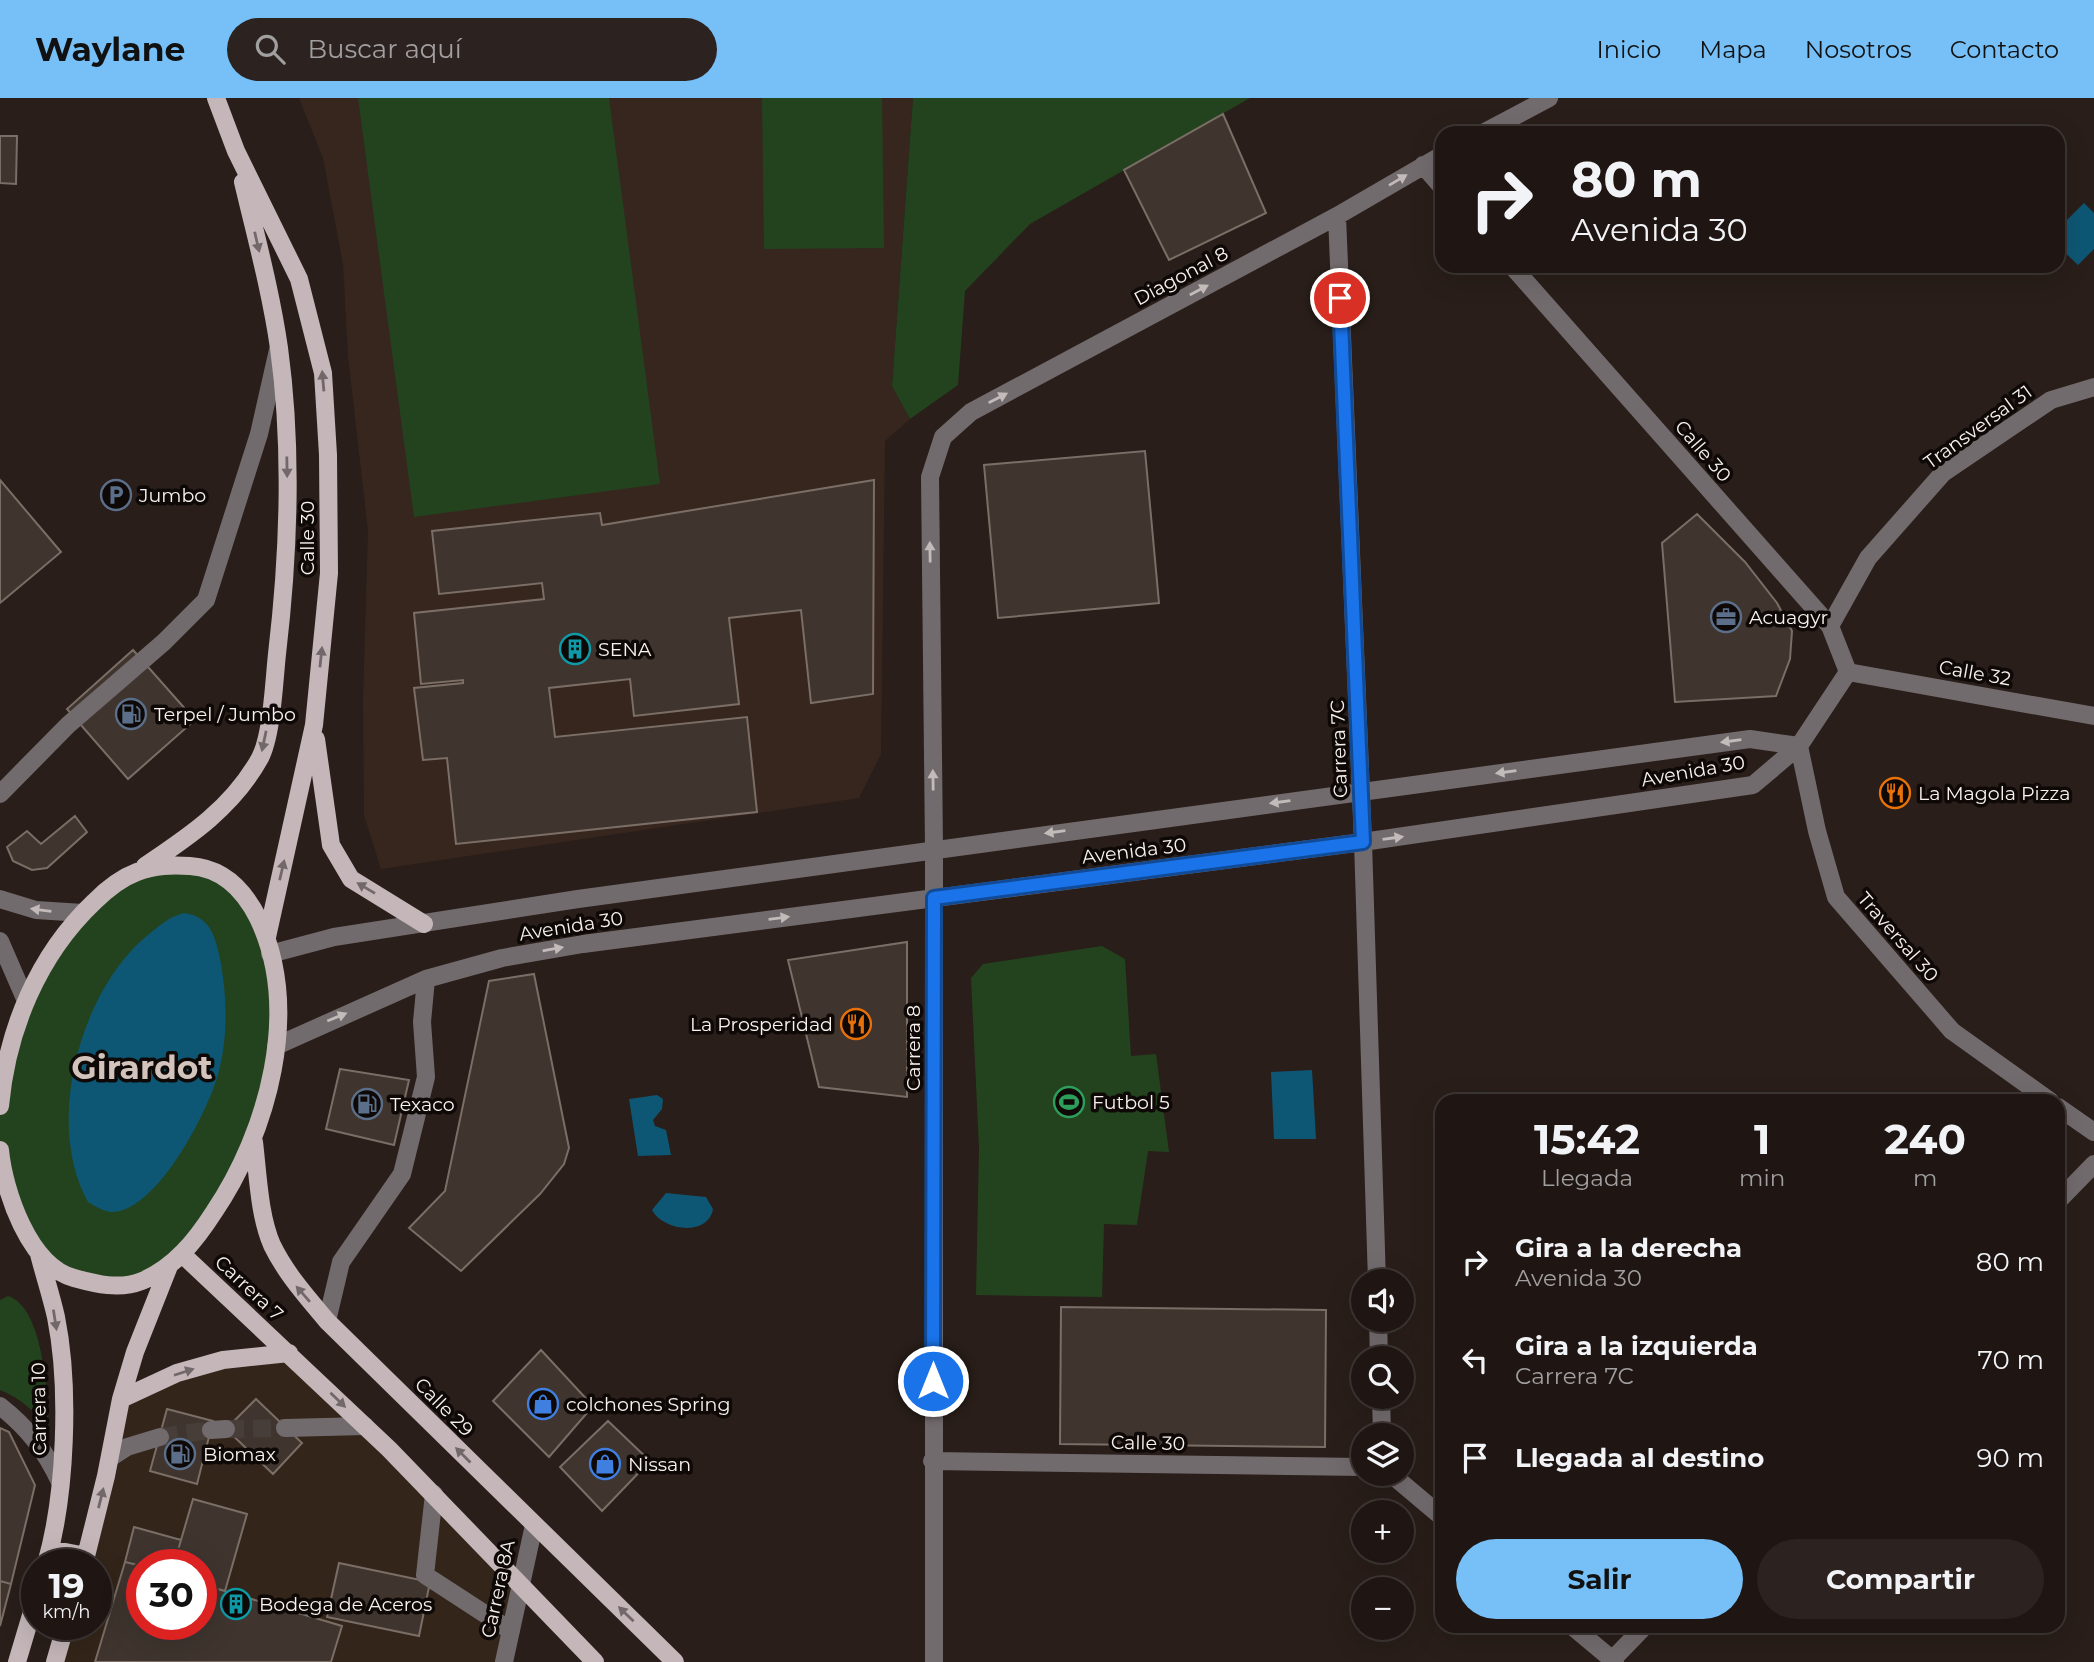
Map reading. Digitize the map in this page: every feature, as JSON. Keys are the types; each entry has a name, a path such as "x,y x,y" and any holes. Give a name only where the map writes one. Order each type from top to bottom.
{"main road":[{"name":"Calle 30","path":"216,98 236,151 299,279 323,373 328,456 329,573 314,725 268,945"},
{"name":"Calle 30","path":"0,1106 10,1048 26,1001 58,941 108,889 199,830 232,799 261,756 271,708 287,569 288,464 279,347 236,151"},
{"path":"314,725 331,845 351,879 424,923"},
{"path":"0,1150 1,1177 39,1254 66,1276 108,1287 140,1282 175,1260 203,1230 234,1183 254,1141 267,1099 276,1046 276,1003 268,945 250,903 229,878 198,867 164,865 136,872"},
{"name":"Calle 29","path":"254,1141 262,1205 272,1244 296,1285 327,1321 675,1662"},
{"name":"Carrera 10","path":"39,1254 56,1318 63,1398 60,1482 49,1549"},
{"path":"88,1549 121,1399 146,1321 175,1260"},
{"name":"Carrera 7","path":"175,1260 289,1353"},
{"path":"121,1399 177,1373 223,1360 289,1353 434,1494 520,1587 595,1662"},
{"path":"18,1662 24,1640"},
{"path":"55,1662 61,1640"}],"street":[{"path":"1496,126 1549,98"},
{"name":"Diagonal 8","path":"943,437 971,412 1337,216 1435,159"},
{"path":"1423,165 1435,179"},
{"name":"Carrera 7C","path":"1337,216 1363,842 1377,1269"},
{"name":"Calle 30","path":"1518,273 1830,626 1848,672"},
{"path":"0,794 68,725 164,642 206,600 259,434 279,347"},
{"name":"Transversal 31","path":"1830,626 1868,558 1943,473 2051,400 2094,387"},
{"name":"Carrera 8","path":"934,1662 934,848 930,477 943,437"},
{"path":"1799,746 1848,672"},
{"name":"Calle 32","path":"1848,672 2094,716"},
{"name":"Avenida 30","path":"268,945 934,848 1750,738 1799,746"},
{"name":"Avenida 30","path":"276,1046 426,979 502,958 583,944 1363,842 1753,785 1799,746"},
{"name":"Traversal 30","path":"1799,746 1817,831 1836,897 1952,1031 2040,1094"},
{"path":"0,899 36,911 83,913"},
{"path":"0,941 26,1001"},
{"path":"327,1321 341,1262 402,1174 426,1077 422,1022 426,979"},
{"path":"2065,1112 2094,1132"},
{"path":"2065,1194 2094,1164"},
{"path":"0,1406 22,1423 46,1452 60,1482"},
{"path":"285,1428 365,1426"},
{"path":"110,1458 127,1447 160,1437"},
{"name":"Calle 30","path":"932,1461 1351,1467"},
{"path":"1405,1486 1435,1511"},
{"path":"434,1494 425,1575 511,1631"},
{"name":"Carrera 8A","path":"504,1662 534,1525"},
{"path":"1580,1633 1612,1661 1638,1633"}],"shaded area":[{"path":"299,98 913,98 892,386 910,419 885,441 881,754 859,798 381,869 364,815 363,700 368,531 348,356 343,264 323,158"},
{"path":"291,1359 520,1587 504,1662 55,1662 61,1640 112,1640 112,1549 87,1549 121,1402 177,1375"}],"green space":[{"path":"358,98 609,98 660,484 414,517"},
{"path":"762,98 882,98 884,248 764,249"},
{"path":"913,98 1250,98 1030,224 965,291 958,385 910,419 892,386"},
{"path":"198,867 250,903 276,1003 254,1141 182,1254 108,1287 39,1254 0,1150 0,1106 10,1048 58,941 136,872"},
{"name":"Futbol 5","path":"1102,946 1125,959 1131,1056 1156,1054 1169,1152 1148,1151 1137,1225 1104,1224 1102,1297 976,1295 979,1148 971,978 983,964"},
{"path":"8,1296 20,1304 37,1335 45,1377 49,1431 28,1406 0,1390 0,1300"}],"water":[{"path":"2084,203 2094,213 2094,249 2078,265 2065,253 2065,222"},
{"path":"184,913 207,924 219,955 226,1018 219,1071 205,1109 164,1177 147,1195 130,1207 113,1212 106,1211 88,1202 75,1170 69,1135 70,1098 76,1060 88,1023 104,989 124,959 161,925"},
{"path":"1312,1070 1316,1139 1274,1139 1271,1072"},
{"path":"657,1095 663,1099 662,1109 653,1120 655,1126 666,1130 671,1155 638,1156 629,1099"},
{"path":"666,1193 706,1197 713,1209 709,1218 694,1227 685,1228 665,1223 652,1210"}],"building":[{"path":"1223,114 1266,213 1169,260 1124,170"},
{"path":"0,136 17,136 16,184 0,183"},
{"path":"1145,451 1159,603 998,618 984,465"},
{"path":"0,480 61,552 0,603"},
{"name":"SENA","path":"874,480 873,694 811,703 801,610 729,618 739,704 634,716 630,679 549,688 555,737 747,717 757,812 456,844 447,758 423,760 414,688 463,683 463,680 421,684 414,613 544,599 542,583 439,594 432,531 600,513 602,525"},
{"name":"Acuagyr","path":"1697,514 1745,562 1777,603 1792,631 1790,659 1776,696 1675,702 1662,543"},
{"name":"Terpel / Jumbo","path":"133,650 195,720 128,779 67,709"},
{"path":"75,816 87,832 47,868 32,870 13,861 7,847 27,831 41,844"},
{"name":"La Prosperidad","path":"907,942 907,1097 819,1087 788,960"},
{"path":"534,974 569,1148 564,1164 540,1194 461,1271 409,1228 445,1191 489,981"},
{"name":"Texaco","path":"340,1069 409,1080 394,1145 326,1129"},
{"path":"1061,1307 1326,1310 1325,1447 1060,1444"},
{"name":"colchones Spring","path":"541,1350 593,1406 549,1457 493,1401"},
{"name":"Biomax","path":"256,1399 302,1443 273,1474 226,1429"},
{"name":"Biomax","path":"167,1409 213,1421 197,1484 150,1471"},
{"name":"Nissan","path":"608,1421 650,1461 602,1511 560,1467"},
{"path":"0,1428 9,1432 35,1485 11,1584 0,1581"},
{"path":"193,1499 247,1514 225,1591 217,1589 217,1549 178,1549"},
{"path":"134,1527 181,1540 178,1549 128,1549"},
{"name":"Bodega de Aceros","path":"125,1562 126,1640 217,1640 217,1589 342,1626 331,1662 95,1662 102,1640 112,1640 112,1605"},
{"path":"339,1563 430,1582 419,1636 327,1617"},
{"path":"0,1581 11,1584 0,1626"}],"tunnel":[{"path":"226,1429 285,1428"},
{"path":"160,1437 211,1430"}],"place":[{"name":"Jumbo","path":"116,495"},
{"name":"Acuagyr","path":"1726,617"},
{"name":"SENA","path":"575,649"},
{"name":"Terpel / Jumbo","path":"131,714"},
{"name":"La Magola Pizza","path":"1895,793"},
{"name":"La Prosperidad","path":"856,1024"},
{"name":"Futbol 5","path":"1069,1102"},
{"name":"Texaco","path":"367,1104"},
{"name":"colchones Spring","path":"543,1404"},
{"name":"Biomax","path":"180,1454"},
{"name":"Nissan","path":"605,1464"},
{"name":"Bodega de Aceros","path":"236,1604"}],"district":[{"name":"Girardot","path":"142,1067"}],"route":[{"path":"933,1381 934,898 1363,842 1340,298"}]}
